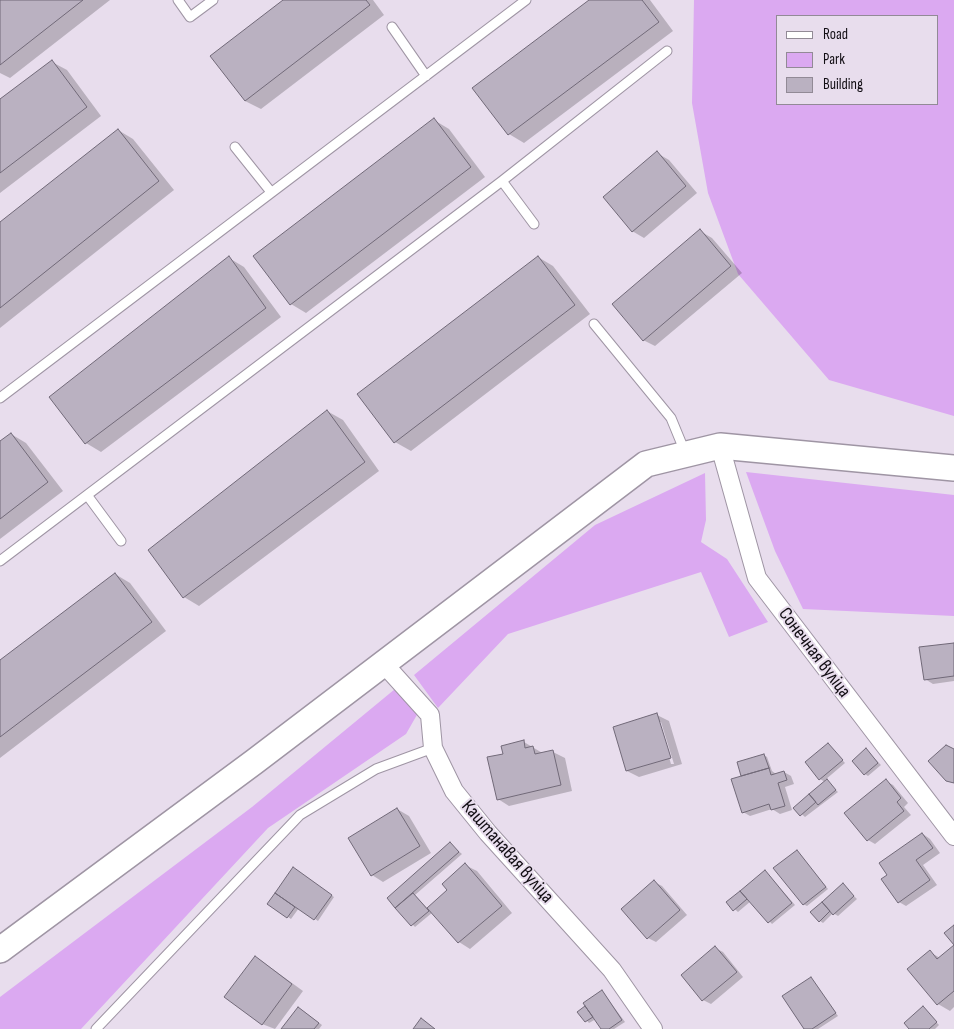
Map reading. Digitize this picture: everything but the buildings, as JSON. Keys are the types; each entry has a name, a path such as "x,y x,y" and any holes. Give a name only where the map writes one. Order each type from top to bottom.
{"main road":[{"path":"0,950 384,664 646,464 720,446 954,468"}],"street":[{"name":"Сонечная вуліца","path":"720,446 757,578 954,836"},
{"name":"Каштанавая вуліца","path":"384,664 430,715 433,748 454,791 488,833 612,970 653,1029"}],"lane":[{"path":"178,0 190,17 213,0"},
{"path":"2,393 526,0"},
{"path":"392,27 426,76"},
{"path":"0,561 502,181 667,51"},
{"path":"235,147 271,192"},
{"path":"502,181 534,224"},
{"path":"594,324 671,418 686,454"},
{"path":"88,495 121,541"},
{"path":"96,1029 300,815 376,769 433,748"}],"green space":[{"path":"694,0 954,0 954,416 829,380 738,274 708,193 692,103"},
{"path":"746,472 954,495 954,616 803,609 775,551"},
{"path":"705,473 706,520 701,542 727,559 768,622 729,637 701,572 508,634 438,708 414,675 595,525"},
{"path":"395,689 418,713 406,734 268,828 81,1029 0,1029 0,997 252,807"}]}
